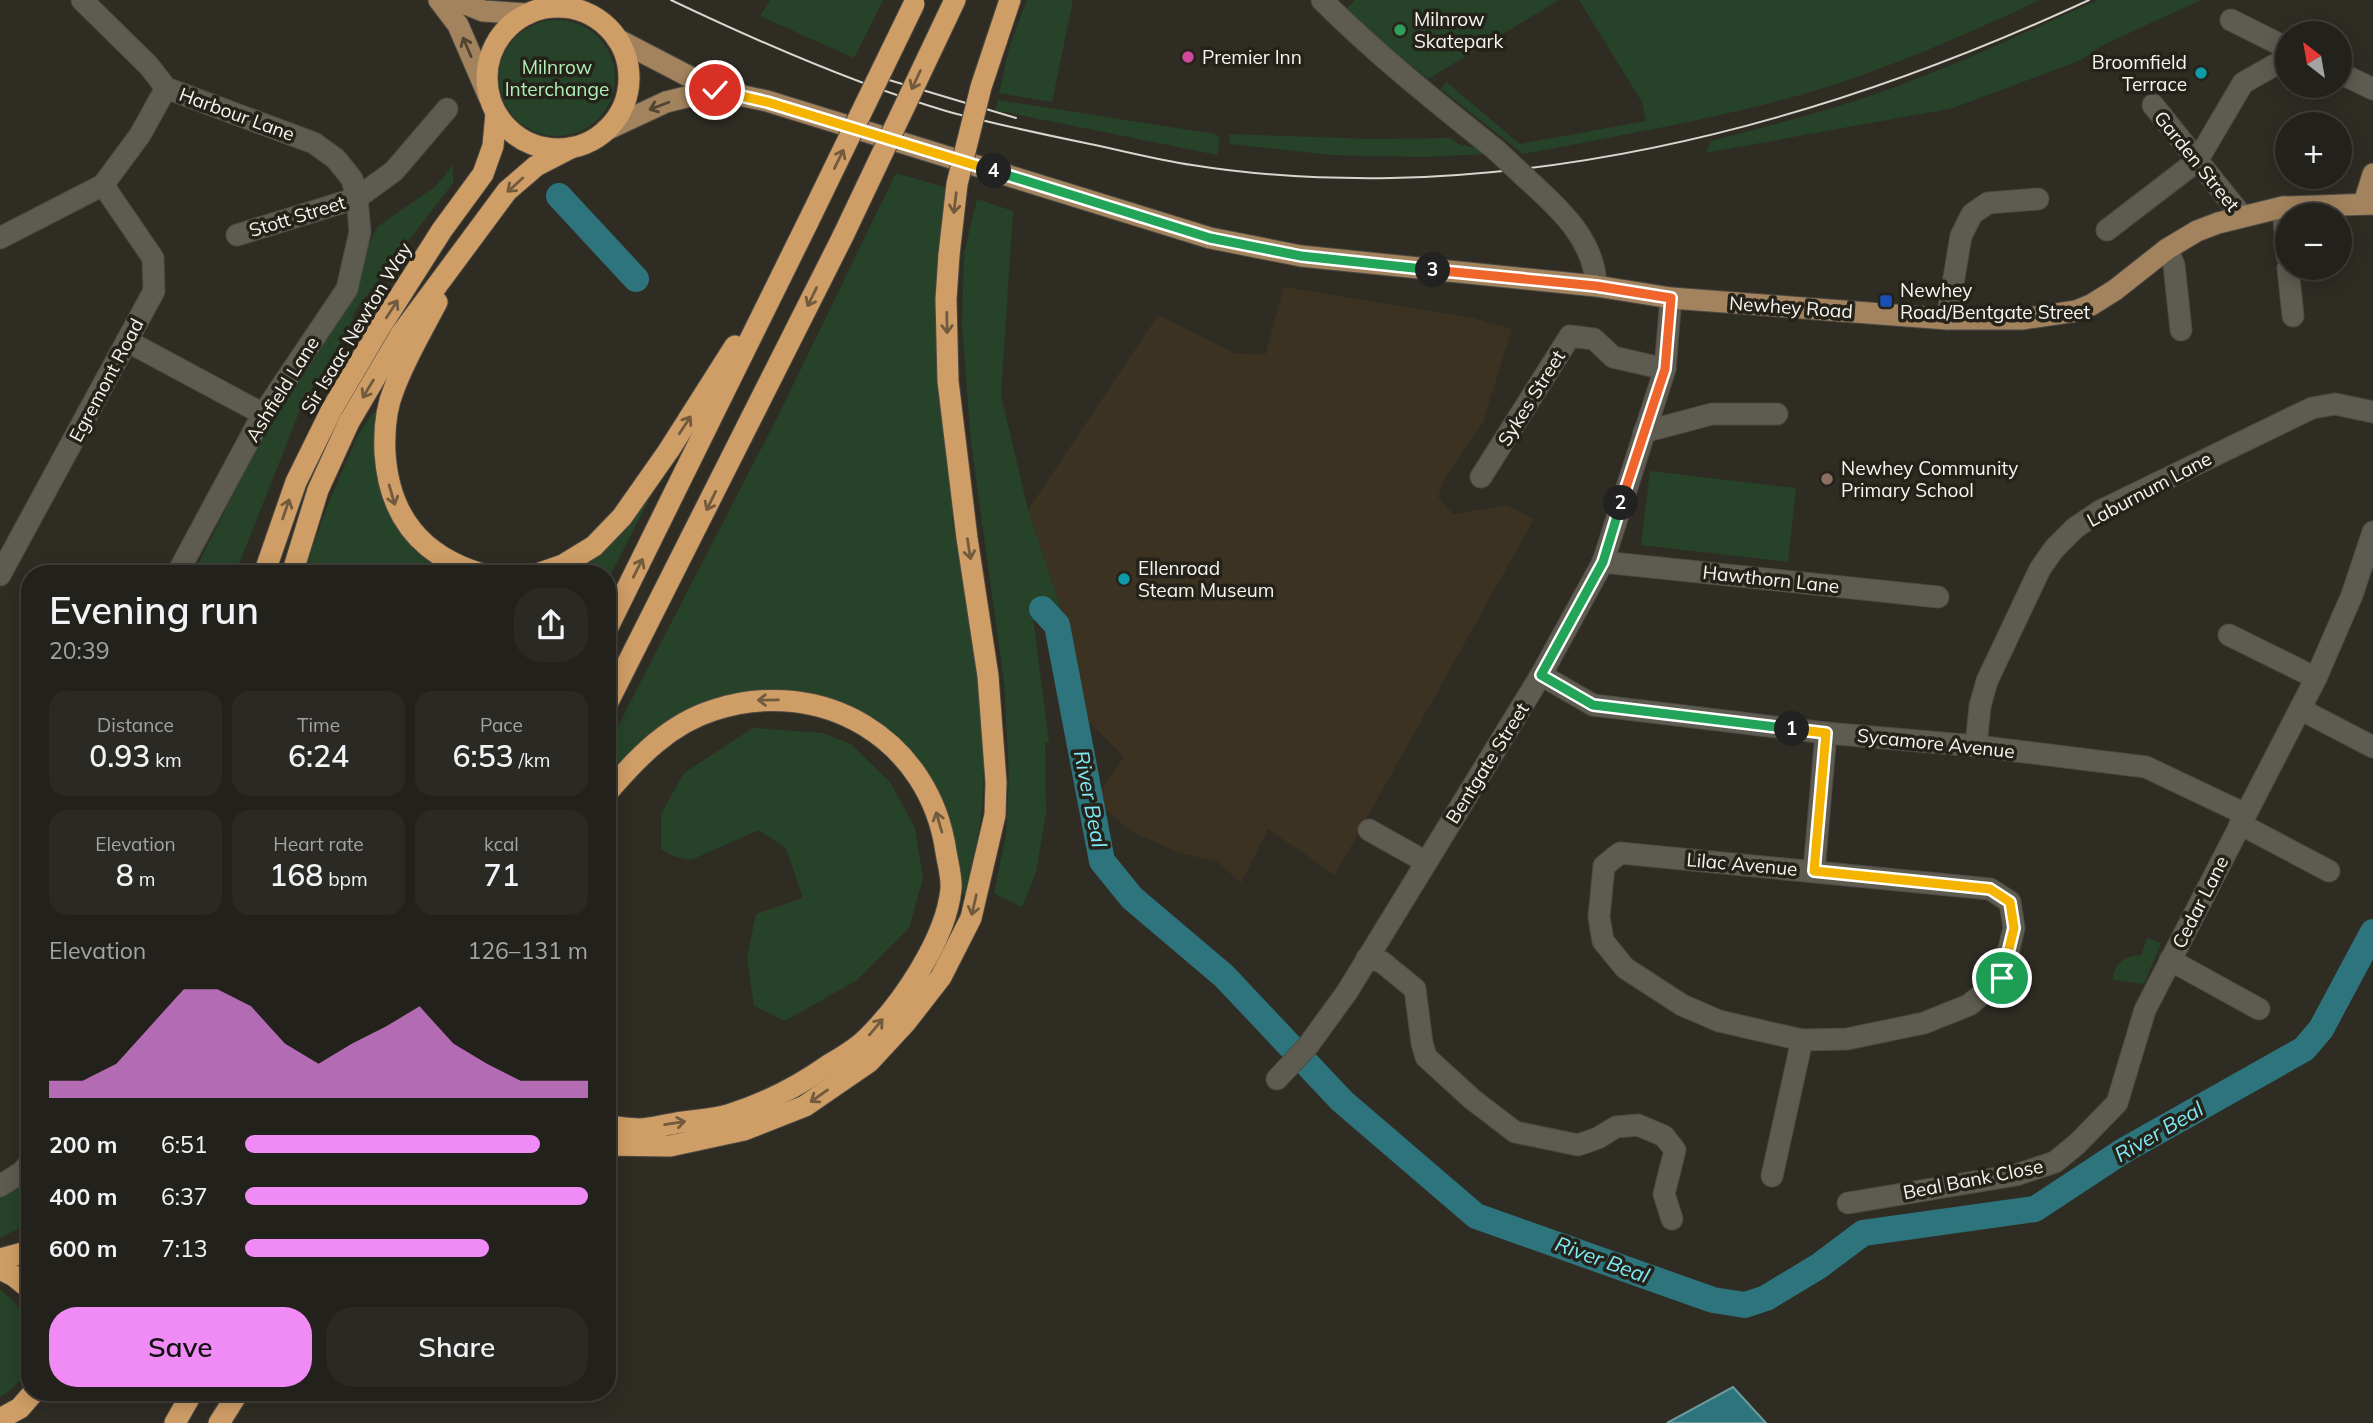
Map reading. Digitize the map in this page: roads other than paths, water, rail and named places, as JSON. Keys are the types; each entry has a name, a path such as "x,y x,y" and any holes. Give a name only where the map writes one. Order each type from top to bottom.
{"highway":[{"path":"616,1145 670,1146 744,1130 805,1106 869,1062 906,1022 941,977 971,918 995,815 996,782 988,676 967,538 948,380 946,299 957,184 981,87 1010,0"},
{"path":"616,611 795,252 915,2"},
{"path":"295,565 318,490 349,422 401,334 507,191 536,166 590,141 606,130 619,115 629,76 617,39 603,24 586,13 567,8 547,8 528,14 511,25 498,40 486,77 492,105 506,128 520,139 536,146 571,148"},
{"path":"616,686 842,236 950,9"},
{"name":"Sir Isaac Newton Way","path":"267,565 296,482 332,409 379,329 483,174 493,146 492,105"},
{"path":"563,565 594,546 622,517 669,450 795,252"},
{"path":"455,565 434,552 413,533 396,508 386,474 383,427 393,390 461,253"},
{"path":"616,783 644,752 666,734 713,710 755,700 794,700 837,711 877,733 912,767 927,789 938,814 945,842 951,888 941,926 913,984 865,1040 854,1048 799,1085 727,1115 640,1129 616,1127"},
{"path":"0,1259 21,1253"},
{"path":"0,1269 21,1282"},
{"path":"0,1419 20,1408 26,1401"},
{"path":"175,1423 187,1401"},
{"path":"219,1423 232,1401"}],"main road":[{"path":"439,0 458,24 492,105"},
{"path":"456,0 483,10 528,14"},
{"path":"617,39 715,90"},
{"path":"606,130 666,102 715,90"},
{"name":"Newhey Road","path":"715,90 767,102 1210,238 1301,256 1596,286 1671,298 1947,319 2022,319 2076,311 2091,305 2115,290 2167,249 2197,231 2275,209"},
{"path":"2368,203 2373,173"}],"street":[{"name":"Harbour Lane","path":"82,0 149,66 166,88 314,143 336,159 352,179 357,198"},
{"path":"1322,0 1354,32 1496,150 1560,209 1580,235 1592,260 1596,286"},
{"path":"2231,20 2275,41"},
{"path":"2107,230 2197,161 2243,83 2275,65"},
{"path":"2352,79 2373,89"},
{"path":"0,239 103,185 140,135 166,88"},
{"name":"Garden Street","path":"2153,106 2242,216"},
{"name":"Stott Street","path":"237,235 357,198 394,171 447,109"},
{"name":"Egremont Road","path":"0,575 6,550 154,291 153,258 103,185"},
{"name":"Ashfield Lane","path":"182,565 263,414 347,289 360,232 357,198"},
{"path":"1947,319 1961,236 1972,214 1989,204 2038,199"},
{"path":"2167,249 2174,265 2180,330"},
{"path":"2289,280 2293,316"},
{"name":"Bentgate Street","path":"1277,1079 1307,1047 1347,992 1541,675 1603,562 1665,369 1671,298"},
{"name":"Sykes Street","path":"1481,477 1570,336 1594,339 1613,357 1665,369"},
{"path":"127,341 263,414"},
{"name":"Laburnum Lane","path":"1976,746 1980,706 1987,681 2040,569 2054,549 2075,528 2100,511 2312,408 2335,404 2373,412"},
{"path":"1643,432 1712,414 1777,414"},
{"name":"Cedar Lane","path":"2118,1102 2145,1010 2316,678 2352,596 2373,532"},
{"name":"Hawthorn Lane","path":"1603,562 1938,597"},
{"path":"2229,635 2316,678"},
{"name":"Sycamore Avenue","path":"1541,675 1593,705 2146,767 2242,819 2329,872"},
{"path":"2300,709 2373,747"},
{"path":"1814,871 1826,733"},
{"path":"1369,830 1426,862"},
{"name":"Lilac Avenue","path":"1620,853 1814,871 1990,889 2010,902 2014,928 2002,978 1969,1005 1924,1023 1847,1039 1802,1040 1719,1021 1682,1005 1625,968 1603,941 1599,917 1604,866 1620,853"},
{"path":"1367,958 1382,962 1415,989 1426,1056 1472,1099 1515,1132 1578,1145 1616,1128 1638,1125 1664,1136 1675,1150 1664,1194 1672,1219"},
{"path":"2170,960 2259,1009"},
{"path":"1772,1176 1802,1040"},
{"name":"Beal Bank Close","path":"1848,1203 2016,1175 2055,1162 2077,1144 2118,1102"},
{"path":"0,1186 21,1173"}],"water":[{"path":"1733,1387 1766,1423 1667,1423"}],"waterway":[{"name":"River Beal","path":"559,196 636,279"},
{"name":"River Beal","path":"1042,609 1057,625 1102,861 1132,898 1224,976 1342,1101 1476,1216 1713,1300 1745,1305 1766,1298 1819,1266 1863,1233 2035,1209 2123,1151 2304,1049 2321,1029 2373,932"}],"tram line":[{"path":"671,0 842,75 964,116 1192,165 1266,174 1367,178 1482,173 1572,162 1661,146 1749,125 1922,70 2089,0"},
{"path":"889,80 1016,118"}],"place":[{"name":"Milnrow Skatepark","path":"1400,30"},
{"name":"Premier Inn","path":"1188,57"},
{"name":"Broomfield Terrace","path":"2201,73"},
{"name":"Newhey Road/Bentgate Street","path":"1886,301"},
{"name":"Newhey Community Primary School","path":"1827,479"},
{"name":"Ellenroad Steam Museum","path":"1124,579"}],"park label":[{"name":"Milnrow Interchange","path":"557,78"}]}
